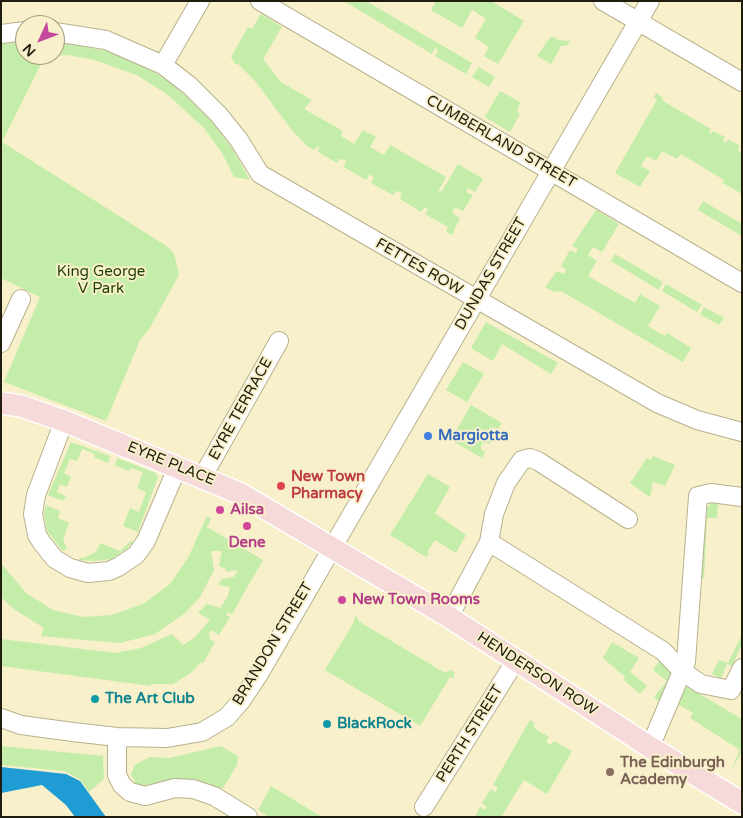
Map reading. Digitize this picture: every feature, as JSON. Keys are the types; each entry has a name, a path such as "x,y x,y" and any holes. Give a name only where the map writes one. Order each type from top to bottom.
{"main road":[{"name":"EYRE PLACE","path":"1,403 21,406 64,421 203,476 239,493 332,546"},
{"name":"HENDERSON ROW","path":"332,546 449,617 742,803"}],"street":[{"path":"65,34 106,40 163,65 200,1"},
{"name":"CUMBERLAND STREET","path":"260,1 742,283"},
{"path":"603,1 742,82"},
{"name":"DUNDAS STREET","path":"332,546 650,1"},
{"path":"1,34 15,33"},
{"name":"FETTES ROW","path":"163,65 190,86 219,115 239,140 260,174 657,403 697,420 742,432"},
{"path":"1,343 21,300"},
{"name":"EYRE TERRACE","path":"203,476 278,341"},
{"path":"64,421 36,495 33,514 37,535 42,543 55,559 70,568 88,573 108,571 118,568 136,555 146,540 178,466"},
{"path":"449,617 488,542 494,514 506,483 519,462 525,458 538,461 628,519"},
{"path":"650,746 686,662 698,496 711,493 742,497"},
{"path":"488,542 663,651 682,671 701,684 731,690 742,668"},
{"name":"BRANDON STREET","path":"20,725 117,737 145,738 182,737 213,727 227,717 241,701 259,674 332,546"},
{"name":"PERTH STREET","path":"424,807 516,660"},
{"path":"1,718 20,725"},
{"path":"1,729 20,725"},
{"path":"117,737 117,775 122,785 130,792 145,796 175,788 193,788 214,796 248,817"}],"green space":[{"path":"344,1 366,1 472,63 466,74 435,56 438,50 435,48 432,54"},
{"path":"436,1 491,1 524,21 498,64 484,56 489,47 475,38 486,19 472,10 462,28 431,10"},
{"path":"261,14 282,27 263,59 281,82 312,100 304,109 343,131 341,136 354,144 363,130 376,137 370,147 384,155 390,145 446,177 438,192 442,191 458,164 483,179 475,192 468,188 466,192 473,195 463,211 455,207 452,213 460,218 452,235 446,232 448,227 425,214 428,209 425,207 421,212 400,199 402,194 400,192 396,191 393,195 371,183 374,178 370,174 366,180 344,167 346,160 339,159 337,163 318,152 319,145 314,150 306,145 291,129 255,81 238,64 235,64 231,57 248,27 252,29"},
{"path":"551,36 558,40 570,41 568,45 561,46 551,64 537,56"},
{"name":"King George V Park","path":"15,43 15,65 40,65 2,142 168,247 174,253 179,275 148,331 140,340 106,421 4,382 40,297 1,278 1,44"},
{"name":"King George V Park","path":"65,43 111,52 149,69 166,80 211,120 233,150 250,180 234,177 222,153 204,128 168,95 137,75 94,60 65,55"},
{"path":"479,67 495,77 489,87 472,77"},
{"path":"500,91 520,102 517,112 520,114 510,132 485,117"},
{"path":"656,93 662,97 663,101 711,129 709,132 711,134 713,131 725,137 723,141 726,143 728,139 740,146 738,150 740,152 742,150 742,194 723,183 724,180 681,154 677,159 662,151 656,161 647,156 641,166 650,171 640,187 615,173 657,100 654,97"},
{"path":"703,201 742,224 742,236 698,210"},
{"path":"596,210 619,224 602,252 593,247 588,255 597,261 588,276 635,303 640,294 660,306 648,326 665,336 667,333 691,348 683,362 561,291 554,292 545,287 557,271 564,274 566,270 561,266 570,250 576,253 578,249 572,246"},
{"path":"615,254 663,282 659,290 611,261"},
{"path":"666,284 702,305 697,312 662,291"},
{"path":"704,307 724,318 719,325 700,314"},
{"path":"486,322 558,363 551,374 502,344 493,361 471,348"},
{"path":"463,362 484,374 467,402 446,390"},
{"path":"471,405 502,423 498,429 494,427 489,429 488,434 493,437 490,444 485,442 481,445 481,449 485,452 482,458 451,440"},
{"path":"71,442 110,456 108,463 94,457 95,454 82,449 77,461 70,459 64,473 71,477 67,487 60,484 57,492 66,496 64,500 60,500 48,495"},
{"path":"653,456 675,465 665,486 653,482 650,497 630,483 647,458 651,460"},
{"path":"117,458 156,473 158,477 138,532 123,526 130,508 139,512 146,492 137,488 143,472 131,468 129,471 115,465"},
{"path":"428,474 450,487 435,513 466,535 456,553 435,540 426,557 390,535"},
{"path":"713,501 718,501 717,518 707,518 704,578 701,578 704,511"},
{"path":"46,505 60,511 58,518 69,523 63,539 67,549 63,551 47,531 44,513"},
{"path":"207,516 211,519 207,527 263,560 232,614 228,612 226,615 230,617 219,635 211,630 209,633 210,639 215,642 203,663 201,662 191,673 173,684 151,684 151,686 1,666 1,639 115,653 141,648 172,634 183,645 194,638 210,620 198,613 207,604 220,608 228,596 230,587 218,585 222,579 234,577 238,570 226,572 226,569 219,566 222,551 211,551 214,570 200,597 184,614 155,634 120,643 41,636 44,628 14,609 1,597 1,563 26,593 53,610 83,617 111,615 143,604 170,584 188,558"},
{"path":"131,541 133,542 126,549 112,559 79,560 80,557 83,558 96,552 100,543 120,551"},
{"path":"355,615 360,622 445,673 451,670 454,672 454,679 450,677 420,726 325,670 354,622"},
{"path":"742,635 742,644 732,666 727,664 721,678 712,674 719,660 728,663"},
{"path":"612,642 639,658 630,672 647,686 640,694 624,680 625,677 603,658"},
{"path":"660,660 672,672 664,705 654,697 667,681 653,670"},
{"path":"682,684 742,719 742,752 731,770 740,750 690,718 693,713 674,702"},
{"path":"530,720 534,723 534,728 549,737 546,742 551,745 554,741 572,751 547,794 524,780 501,817 475,817 480,807 485,810 487,807 482,803 491,789 496,792 498,788 493,785"},
{"path":"1,746 103,756 104,779 89,792 81,780 65,771 1,765"},
{"path":"221,746 238,756 237,765 223,788 219,789 207,784 182,780 140,786 136,784 131,774 135,765 150,757 169,758"},
{"path":"271,786 322,817 269,817 258,810"}],"water":[{"path":"1,767 66,774 80,781 106,817 75,817 66,805 42,785 1,793"}],"place":[{"name":"Margiotta","path":"428,436"},
{"name":"New Town Pharmacy","path":"281,486"},
{"name":"Ailsa","path":"220,510"},
{"name":"Dene","path":"247,526"},
{"name":"New Town Rooms","path":"342,600"},
{"name":"The Art Club","path":"95,699"},
{"name":"BlackRock","path":"327,724"},
{"name":"The Edinburgh Academy","path":"610,772"}]}
